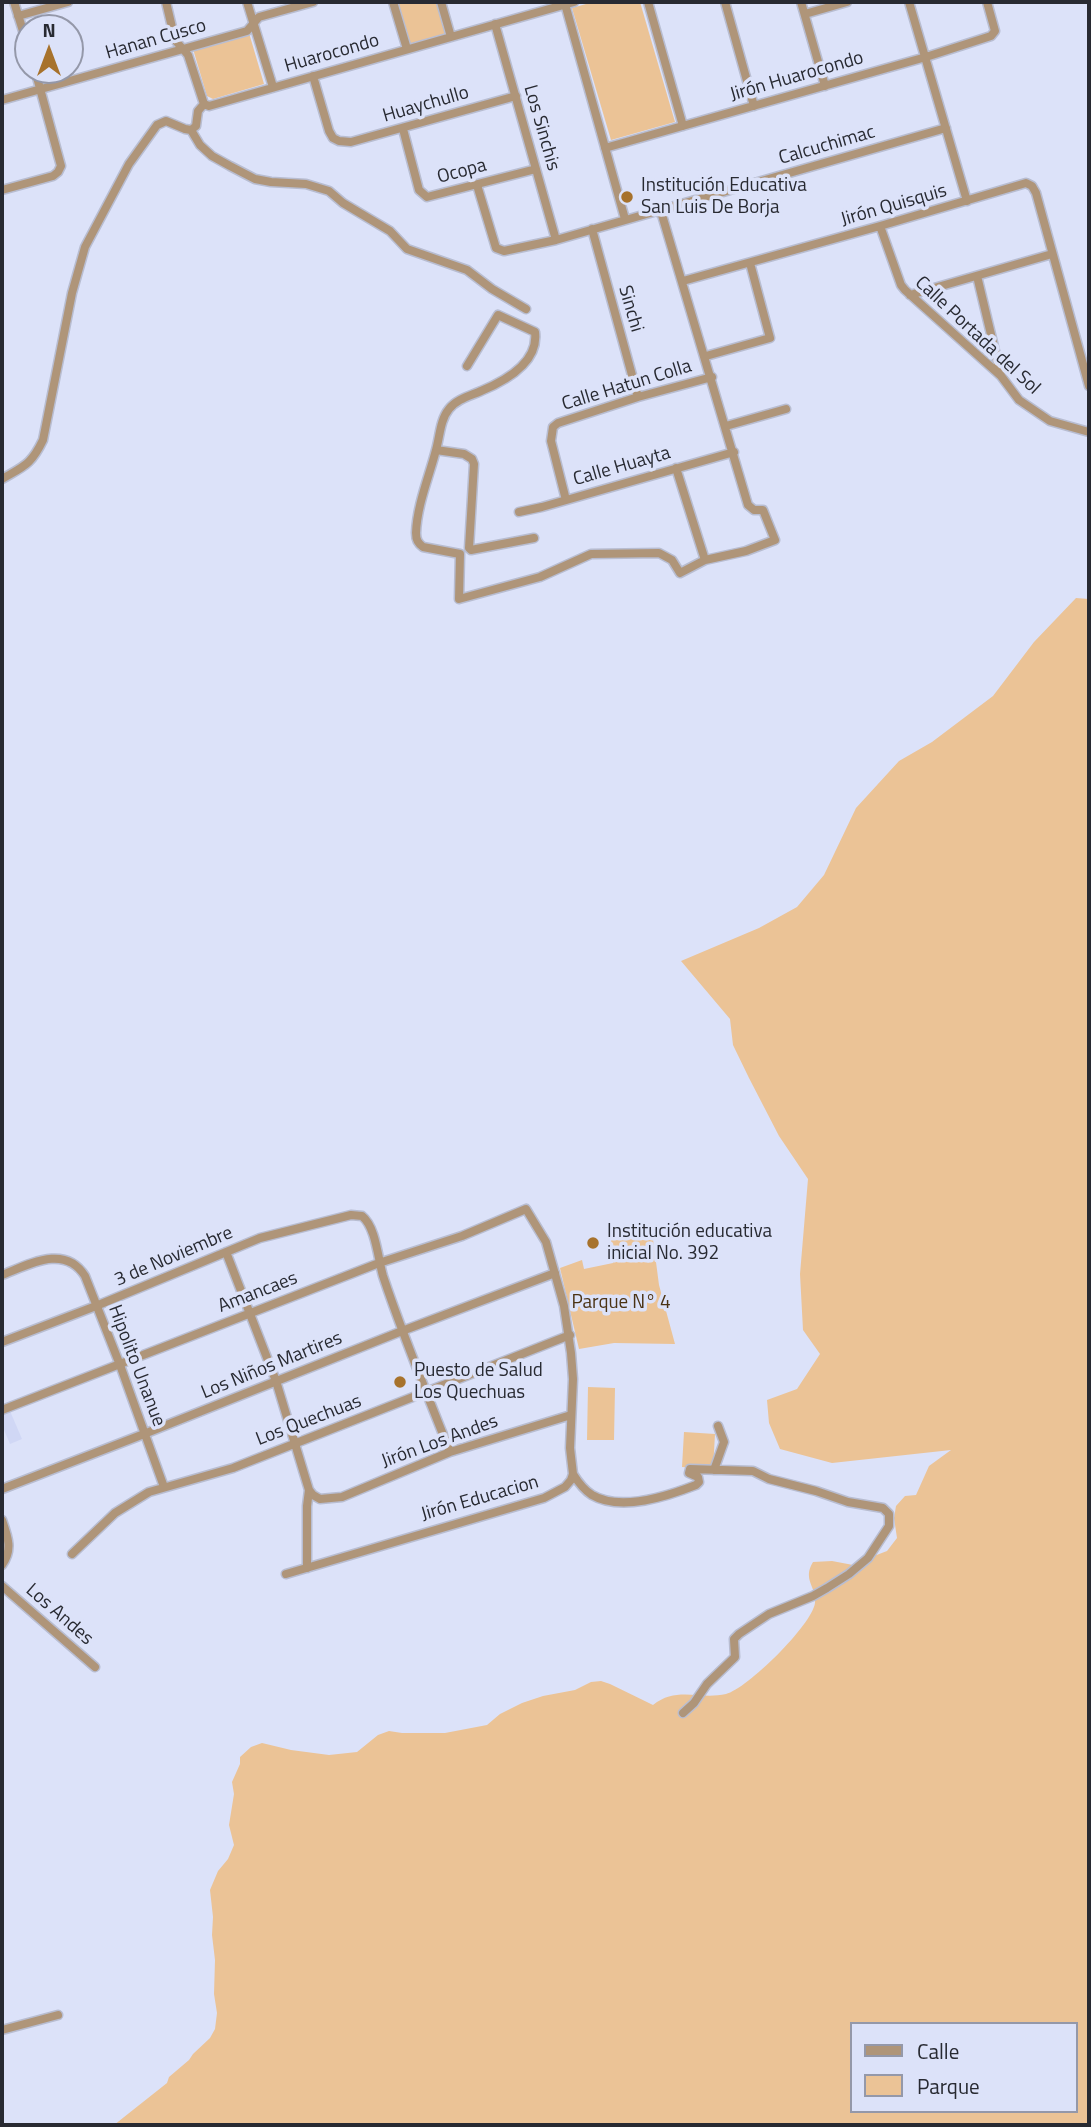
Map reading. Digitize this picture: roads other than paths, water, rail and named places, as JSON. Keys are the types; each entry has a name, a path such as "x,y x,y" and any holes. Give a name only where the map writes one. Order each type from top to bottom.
{"street":[{"path":"25,14 68,2"},
{"path":"166,2 174,40 188,55 204,104 198,111 196,127 191,130"},
{"path":"247,2 273,87"},
{"name":"Hanan Cusco","path":"2,100 247,31 259,17 313,2"},
{"path":"393,2 407,49"},
{"path":"441,2 451,37"},
{"path":"648,2 683,126"},
{"path":"725,2 754,106"},
{"path":"801,2 825,86"},
{"path":"805,14 847,2"},
{"path":"909,2 967,201"},
{"name":"Jirón Huarocondo","path":"605,148 991,36 995,31 987,2"},
{"path":"570,3 625,219"},
{"name":"Huarocondo","path":"204,104 209,106 570,3"},
{"name":"Los Sinchis","path":"495,24 556,240"},
{"name":"Huaychullo","path":"313,76 329,131 333,138 344,143 516,96"},
{"path":"2,190 53,176 61,166 40,84"},
{"path":"2,479 28,465 43,440 72,293 90,234 130,164 157,125 166,121 191,130 200,145 212,156 255,179 271,183 306,184 329,191 343,203 390,231 407,249 467,270 526,309"},
{"name":"Calcuchimac","path":"477,185 496,248 504,251 556,240 946,128"},
{"name":"Ocopa","path":"403,129 422,194 432,197 536,169"},
{"name":"Jirón Quisquis","path":"682,281 1026,183 1036,192 1052,254"},
{"path":"467,366 500,314 535,332 533,352 515,372 452,405 445,415 419,513 417,539 423,547 460,554 459,599 540,577 591,554 659,553 672,561 680,573 705,560 746,551 775,540 763,510 754,510 748,505 706,356 662,215 657,210"},
{"name":"Calle Portada del Sol","path":"880,226 901,285 910,295 1001,376 1019,400 1050,421 1089,432"},
{"name":"Sinchi","path":"592,229 638,397"},
{"path":"910,295 1052,254 1086,362 1089,386"},
{"name":"Calle Hatun Colla","path":"706,356 770,338 750,263"},
{"path":"977,275 1001,376"},
{"name":"Calle Hatun Colla","path":"566,500 551,441 553,427 564,419 712,377"},
{"path":"726,426 786,409"},
{"path":"436,450 464,454 472,459 474,464 469,543 471,550 534,538"},
{"name":"Calle Huayta","path":"519,512 734,452"},
{"path":"676,468 705,560"},
{"name":"Amancaes","path":"2,1410 379,1263 462,1236 526,1209 545,1242 555,1273"},
{"name":"3 de Noviembre","path":"2,1342 260,1238 351,1215 362,1216 370,1224 379,1263"},
{"path":"226,1252 276,1381 309,1490 307,1568"},
{"name":"Hipolito Unanue","path":"2,1275 39,1261 61,1259 72,1261 85,1276 164,1487"},
{"path":"379,1263 402,1331 450,1452"},
{"path":"555,1273 570,1335 573,1380 570,1448 573,1474 593,1495 605,1500 658,1499 696,1485 699,1482 698,1477 689,1473 689,1470 753,1471 769,1479 887,1511 890,1522 868,1558 849,1574 813,1596 769,1614 736,1637 735,1657 683,1713"},
{"name":"Los Niños Martires","path":"2,1489 555,1273"},
{"name":"Los Quechuas","path":"72,1554 115,1513 149,1492 233,1468 570,1335"},
{"name":"Jirón Los Andes","path":"309,1490 320,1499 342,1497 450,1452 571,1415"},
{"path":"714,1470 724,1442 718,1426"},
{"name":"Jirón Educacion","path":"286,1574 544,1498 565,1487 573,1474"},
{"path":"2,1520 9,1541 7,1559 2,1565"},
{"name":"Los Andes","path":"2,1586 95,1667"},
{"path":"2,2030 58,2015"}],"place":[{"name":"Institución Educativa San Luis De Borja","path":"627,197"},
{"name":"Institución educativa inicial No. 392","path":"593,1243"},
{"name":"Puesto de Salud Los Quechuas","path":"400,1382"}],"park label":[{"name":"Parque N° 4","path":"621,1303"}]}
